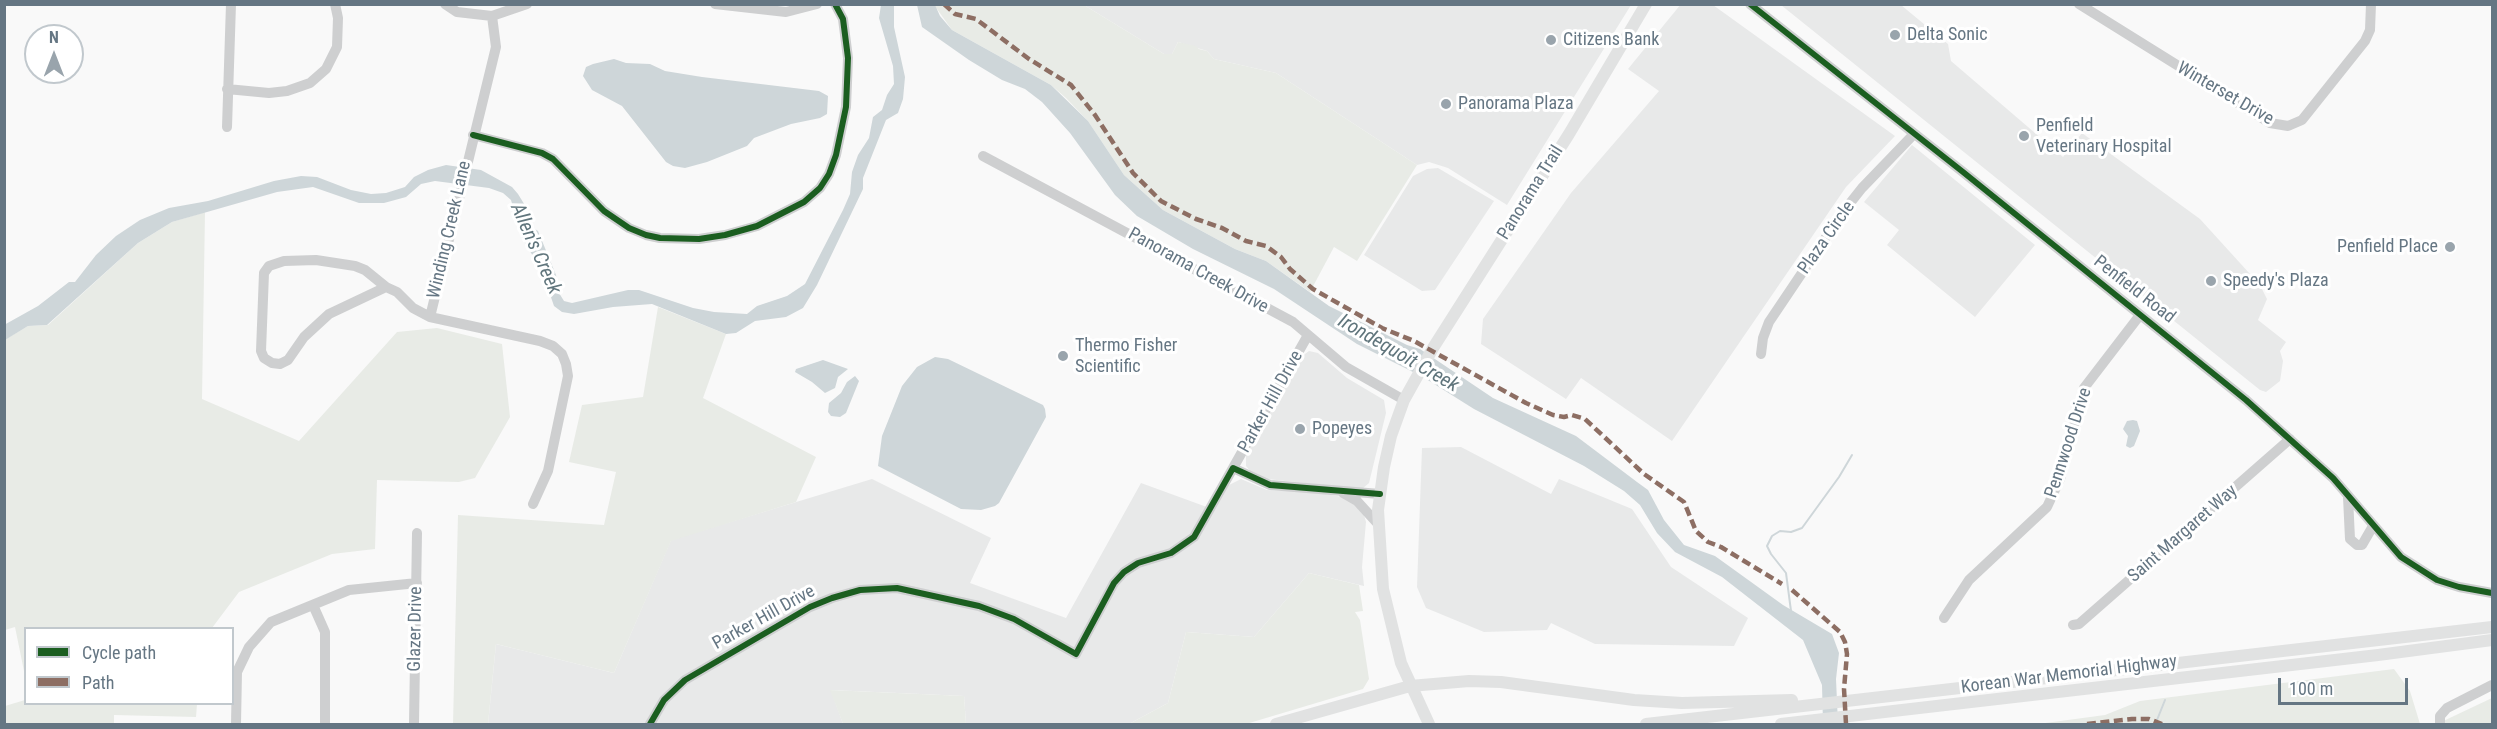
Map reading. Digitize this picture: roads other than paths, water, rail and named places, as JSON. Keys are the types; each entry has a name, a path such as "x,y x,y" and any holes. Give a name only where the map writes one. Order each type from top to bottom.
{"main road":[{"name":"Panorama Trail","path":"1429,724 1401,663 1383,589 1378,524 1380,494 1388,450 1404,400 1433,348 1569,134 1647,4"},
{"name":"Korean War Memorial Highway","path":"1797,704 1838,702 2493,627"},
{"name":"Korean War Memorial Highway","path":"1858,719 1938,707 2493,640"},
{"path":"1276,724 1410,686 1434,683 1501,682 1634,700 1797,704"},
{"path":"1646,724 1797,704"},
{"path":"1781,724 1858,719"},
{"path":"1844,724 1858,719"}],"street":[{"path":"227,127 231,4"},
{"path":"227,89 269,93 287,92 310,83 326,69 337,47 338,18 335,4"},
{"path":"445,4 457,12 492,16 528,4"},
{"path":"715,4 786,12 817,4"},
{"path":"473,135 542,153 554,159 604,211 628,228 646,235 660,238 699,239 757,226 804,202 820,188 833,164 846,107 848,58 843,19 835,4"},
{"name":"Penfield Road","path":"1750,4 2140,315 2290,439 2333,478 2401,557 2437,580 2469,590 2493,593"},
{"name":"Winterset Drive","path":"2079,4 2270,123 2279,125 2296,124 2302,120 2365,41 2371,23"},
{"path":"2362,4 2370,15 2371,23"},
{"path":"2371,23 2372,4"},
{"name":"Winding Creek Lane","path":"430,317 496,46 492,16"},
{"name":"Plaza Circle","path":"1761,354 1763,338 1769,322 1843,212 1862,188 1914,134"},
{"name":"Panorama Creek Drive","path":"983,156 1293,322 1346,367 1404,400"},
{"name":"Winding Creek Lane","path":"386,287 326,316 304,337 284,363 272,363 262,354 263,279 266,269 273,264 300,260 344,264 365,270 386,287 397,292 413,308 430,317 540,341 552,346 562,354 567,364 568,376 549,471 533,504"},
{"name":"Pennwood Drive","path":"1944,618 1969,580 2047,507 2058,486 2084,388 2140,315"},
{"name":"Parker Hill Drive","path":"650,724 664,700 685,680 810,607 860,590 897,588 979,606 1014,619 1077,654 1114,583 1124,572 1138,563 1170,553 1194,537 1308,335"},
{"name":"Saint Margaret Way","path":"2073,625 2079,624 2290,439"},
{"name":"Parker Hill Drive","path":"1233,468 1269,485 1380,494"},
{"name":"Parker Hill Drive","path":"1337,491 1357,501 1378,524"},
{"path":"2348,497 2350,539 2357,545 2362,544 2373,526"},
{"name":"Glazer Drive","path":"414,724 417,533"},
{"path":"236,724 237,672 249,647 271,622 350,590 417,583"},
{"path":"313,604 325,632 325,724"},
{"path":"2440,724 2440,716 2446,708 2493,685"}],"water":[{"name":"Allen's Creek","path":"881,5 894,5 894,27 905,77 903,99 898,113 886,120 863,178 863,189 817,285 803,308 786,317 755,321 736,333 726,334 652,304 613,307 574,314 562,312 554,306 542,271 522,238 511,200 503,193 489,188 435,181 421,184 406,197 384,203 359,203 313,187 277,192 172,222 138,243 47,325 28,326 5,340 4,325 38,306 69,282 75,282 96,255 116,236 140,220 169,208 208,201 274,181 301,176 317,177 351,190 371,194 386,193 405,187 414,177 428,170 446,165 481,170 512,187 526,207 532,227 538,231 556,275 559,293 564,301 572,303 628,290 639,290 693,308 747,314 757,306 787,296 805,284 850,194 852,172 858,155 869,138 873,117 882,110 894,84 893,66 879,18"},
{"name":"Irondequoit Creek","path":"917,5 935,5 940,16 952,30 1051,85 1088,121 1124,175 1163,210 1235,249 1266,261 1329,306 1407,345 1420,349 1493,398 1576,436 1648,490 1664,520 1684,545 1715,556 1783,605 1832,634 1839,653 1836,679 1838,724 1823,724 1822,685 1803,640 1722,577 1675,552 1657,533 1640,505 1624,491 1584,466 1474,409 1423,377 1357,344 1274,289 1193,249 1137,216 1115,195 1070,133 1042,102 1025,89 1002,80 969,60 922,27"},
{"path":"614,59 626,63 650,64 665,71 702,77 819,91 828,96 827,114 754,138 747,146 707,162 685,168 673,166 666,162 622,106 592,90 583,76 586,67"},
{"path":"935,357 948,359 1043,405 1045,409 1046,417 999,503 995,506 981,510 961,509 878,466 882,436 902,386 917,367"},
{"path":"823,360 848,369 838,377 835,388 825,393 795,372 796,369"},
{"path":"855,376 859,381 846,413 840,417 831,416 828,412 829,403"},
{"path":"2127,421 2137,421 2140,431 2134,446 2130,448 2126,446 2128,436 2123,429"}],"waterway":[{"path":"1791,611 1786,573 1767,546 1772,536 1780,531 1791,532 1802,528 1852,455"},
{"path":"2157,720 2165,700"}],"place":[{"name":"Delta Sonic","path":"1895,35"},
{"name":"Citizens Bank","path":"1551,40"},
{"name":"Panorama Plaza","path":"1446,104"},
{"name":"Penfield Veterinary Hospital","path":"2024,136"},
{"name":"Penfield Place","path":"2450,247"},
{"name":"Speedy's Plaza","path":"2211,281"},
{"name":"Thermo Fisher Scientific","path":"1063,356"},
{"name":"Popeyes","path":"1300,429"}]}
